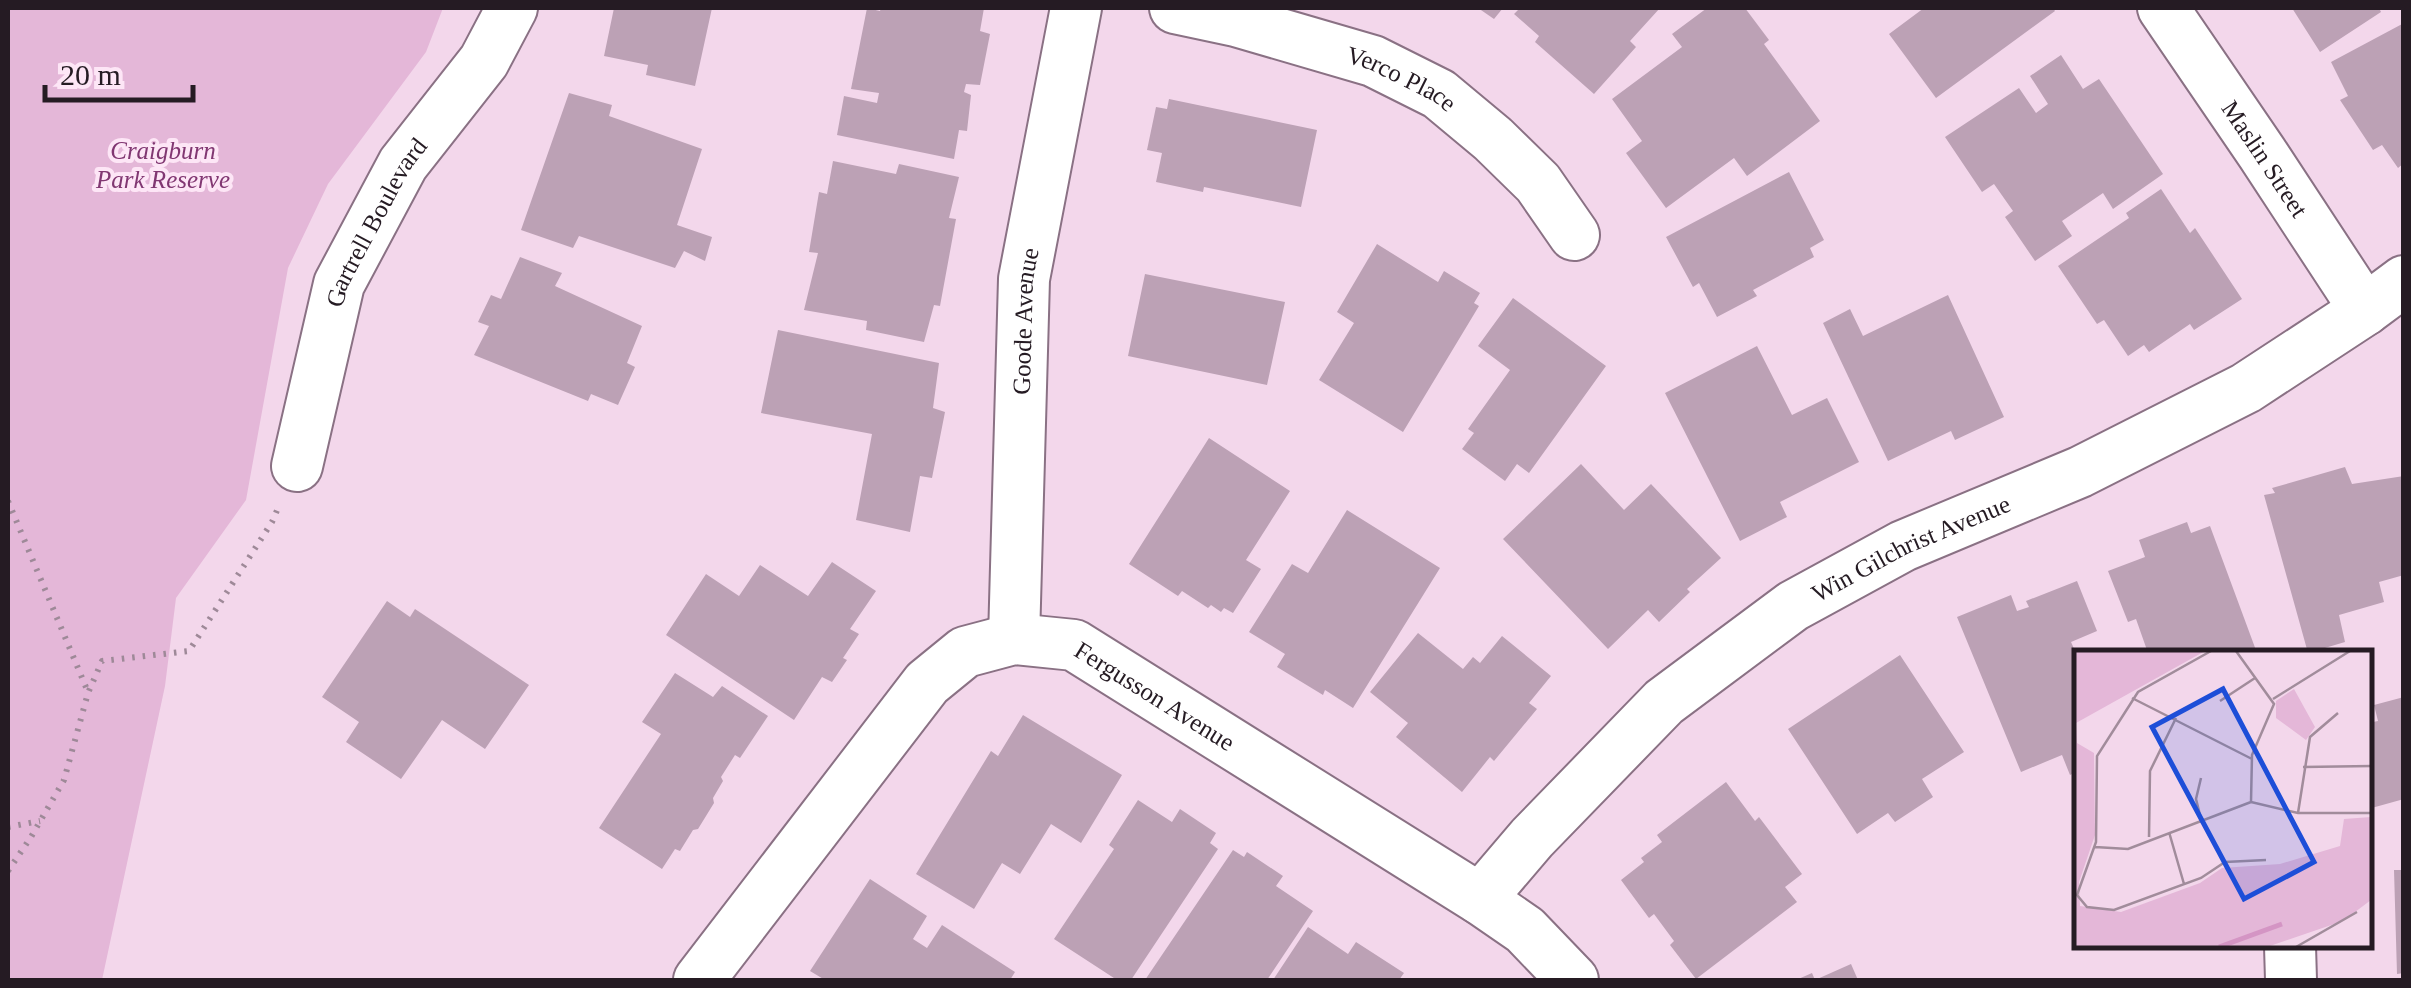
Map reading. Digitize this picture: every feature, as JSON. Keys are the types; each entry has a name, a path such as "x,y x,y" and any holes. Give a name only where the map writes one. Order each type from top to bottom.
{"street":[{"name":"Gartrell Boulevard","path":"297,466 339,284 403,164 484,61 512,8"},
{"name":"Goode Avenue","path":"1014,639 1024,279 1076,8"},
{"name":"Verco Place","path":"1175,8 1236,21 1373,61 1438,94 1493,138 1538,183 1574,235"},
{"name":"Maslin Street","path":"2163,8 2262,153 2384,296"},
{"name":"Win Gilchrist Avenue","path":"1480,899 1532,838 1664,702 1794,606 1903,546 2080,472 2246,388 2384,296"},
{"name":"Fergusson Avenue","path":"699,980 927,684 965,652 1014,639 1074,646 1480,899 1525,930 1573,980"},
{"path":"2290,948 2290,980"}],"path":[{"path":"8,871 64,780 88,693 102,661 189,652 272,522 297,466"},
{"path":"8,501 88,693"},
{"path":"8,826 40,821"}],"green space":[{"name":"Craigburn Park Reserve","path":"8,8 443,8 426,52 328,184 288,268 246,500 176,598 165,686 102,980 8,980"}],"building":[{"path":"614,8 712,8 695,86 646,75 648,65 604,56"},
{"path":"867,8 984,8 980,31 990,34 980,85 966,84 964,92 971,95 967,131 959,130 954,159 837,135 844,96 877,103 879,93 851,89"},
{"path":"1478,8 1503,8 1494,19"},
{"path":"1520,8 1660,8 1630,41 1636,47 1594,94 1535,42 1539,36 1514,14"},
{"path":"1707,8 1745,8 1769,40 1764,44 1820,121 1747,176 1734,158 1666,208 1626,153 1642,141 1612,99 1682,47 1672,34"},
{"path":"1924,8 2055,11 1936,98 1889,34"},
{"path":"2292,8 2379,8 2381,12 2320,52"},
{"path":"2404,23 2404,163 2398,168 2382,145 2373,150 2340,100 2348,96 2331,62"},
{"path":"2061,55 2083,89 2099,79 2163,174 2113,209 2103,193 2062,221 2072,236 2035,261 2005,217 2013,211 1994,184 1982,192 1945,137 2019,88 2036,113 2048,104 2030,76"},
{"path":"569,93 612,105 609,116 702,149 677,225 712,237 705,261 684,251 675,268 579,236 573,248 521,230"},
{"path":"1169,99 1317,130 1301,207 1204,187 1203,192 1156,182 1162,153 1147,150 1156,107 1167,109"},
{"path":"833,161 896,174 899,164 959,177 949,218 956,219 940,306 934,305 924,342 866,330 867,321 804,310 818,253 809,252 819,192 827,194"},
{"path":"1789,172 1824,240 1810,248 1814,257 1753,290 1757,296 1717,317 1699,283 1693,287 1666,237"},
{"path":"2161,189 2190,233 2195,228 2242,299 2194,330 2190,324 2149,352 2144,345 2128,356 2104,320 2097,324 2058,266 2129,218 2126,213"},
{"path":"1377,244 1438,282 1444,271 1480,293 1474,303 1479,306 1403,432 1319,380 1354,323 1337,312"},
{"path":"520,257 562,273 555,286 642,326 627,363 635,367 618,405 591,394 588,401 474,355 489,326 478,322 491,295 501,299"},
{"path":"1145,274 1285,302 1267,385 1128,356"},
{"path":"1948,295 2004,417 1955,440 1951,431 1888,461 1823,323 1850,309 1863,336"},
{"path":"1513,298 1606,366 1529,473 1517,464 1505,481 1462,449 1474,433 1468,429 1510,370 1478,346"},
{"path":"778,330 939,363 933,408 945,412 932,478 920,476 910,532 856,520 872,434 761,413"},
{"path":"1757,346 1792,415 1827,398 1859,462 1780,502 1787,517 1740,541 1665,393"},
{"path":"1209,438 1290,491 1246,560 1261,569 1233,613 1224,608 1221,612 1211,605 1208,608 1182,591 1178,596 1129,564"},
{"path":"1581,464 1624,510 1651,484 1721,558 1659,622 1648,610 1608,649 1503,539"},
{"path":"2345,467 2352,484 2404,476 2404,575 2379,582 2384,602 2339,615 2345,642 2307,650 2264,495 2275,493 2272,488"},
{"path":"1347,510 1440,568 1353,708 1277,667 1285,654 1249,632 1292,564 1308,573"},
{"path":"2187,522 2191,533 2210,526 2256,650 2147,650 2136,619 2128,622 2108,571 2145,557 2139,540"},
{"path":"832,562 876,591 850,629 859,634 843,658 847,660 832,682 822,677 794,720 666,635 706,574 739,596 760,565 808,596"},
{"path":"2077,581 2097,631 2071,642 2075,650 2074,773 2070,775 2062,755 2021,772 1957,617 2011,595 2017,611 2029,607 2026,601"},
{"path":"387,601 410,617 415,609 529,685 485,749 442,720 401,779 346,742 359,722 322,697"},
{"path":"1418,633 1463,669 1473,657 1480,663 1502,636 1551,676 1529,703 1537,709 1462,792 1396,737 1408,723 1370,692"},
{"path":"1900,655 1964,752 1922,779 1933,797 1895,822 1888,813 1857,834 1788,729"},
{"path":"675,673 713,697 722,686 768,716 740,758 735,755 721,777 714,803 698,829 693,830 680,851 675,849 662,869 599,828 661,734 642,722"},
{"path":"2404,697 2404,799 2371,808 2371,722 2378,721 2374,705"},
{"path":"1023,715 1122,775 1081,843 1051,824 1020,874 1002,863 974,909 916,874 991,751 998,756"},
{"path":"1726,782 1755,821 1759,817 1802,874 1785,887 1797,902 1696,979 1670,945 1674,941 1654,914 1649,918 1621,880 1662,842 1657,835"},
{"path":"1138,800 1172,822 1180,809 1216,833 1210,843 1218,849 1131,980 1117,980 1054,939 1114,849 1109,845"},
{"path":"1233,850 1244,857 1247,852 1283,876 1276,886 1313,911 1267,980 1145,980"},
{"path":"2394,870 2404,870 2404,973 2397,974"},
{"path":"870,879 927,916 913,939 927,948 942,925 1015,972 1010,980 825,980 810,971"},
{"path":"1308,927 1348,954 1356,942 1404,973 1399,980 1273,980"},
{"path":"1851,964 1858,980 1815,980"},
{"path":"1812,973 1815,980 1796,980"}]}
